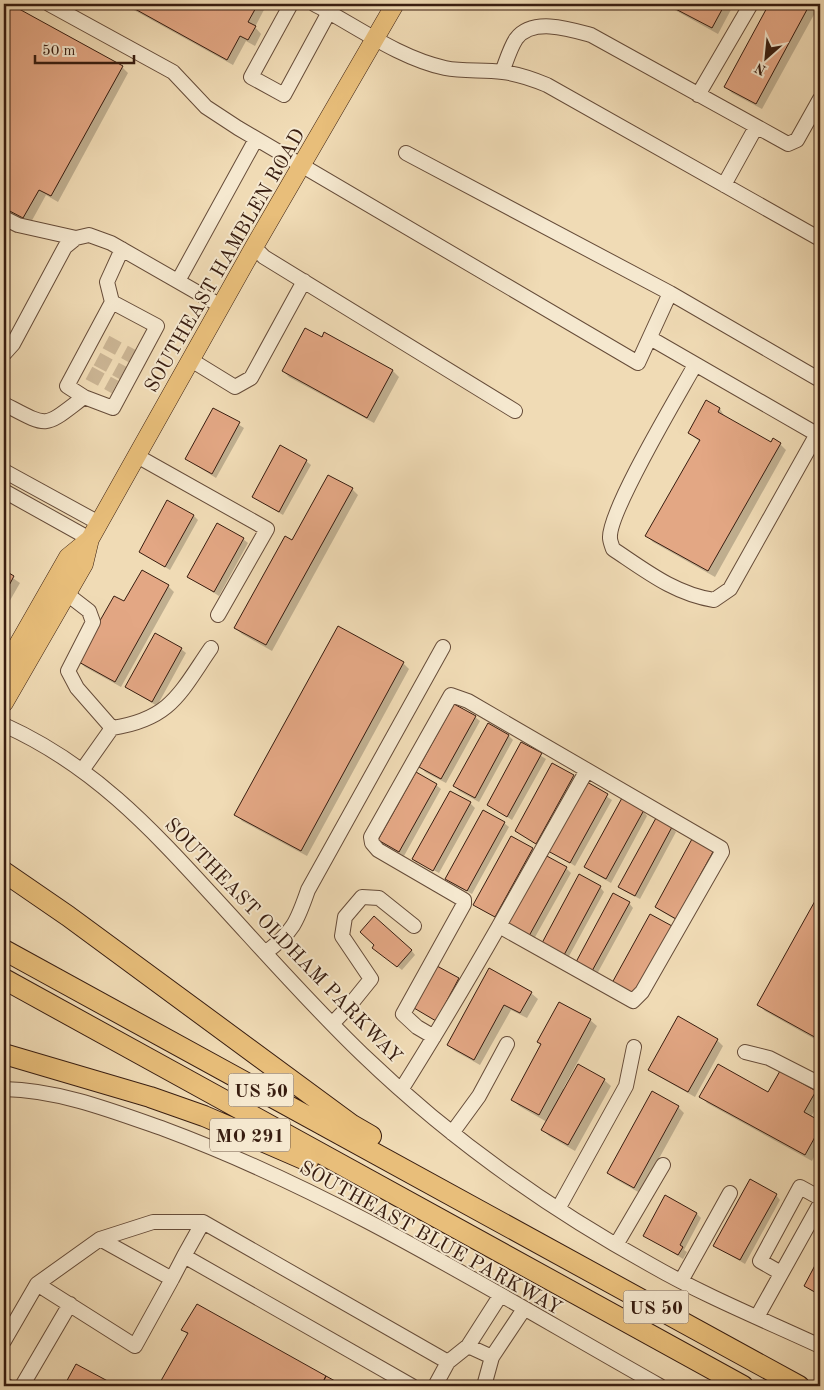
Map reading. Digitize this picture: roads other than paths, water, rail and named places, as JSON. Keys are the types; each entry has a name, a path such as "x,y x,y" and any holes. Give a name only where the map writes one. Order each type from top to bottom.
{"highway":[{"path":"4,872 68,916 352,1125 507,1214 512,1228"},
{"name":"US 50","path":"4,950 799,1386"},
{"name":"US 50","path":"4,979 743,1386"},
{"name":"MO 291","path":"4,1054 150,1097 204,1116 337,1174 465,1245 481,1243"}],"main road":[{"name":"SOUTHEAST HAMBLEN ROAD","path":"4,703 84,564 90,539 254,247 395,4"},
{"name":"SOUTHEAST HAMBLEN ROAD","path":"4,669 68,557 90,539"}],"street":[{"path":"49,4 173,72 206,107 256,138 638,362 670,293"},
{"path":"291,4 251,77 284,95 329,12"},
{"path":"314,4 415,58 444,68 502,72 530,78 547,85 820,239"},
{"path":"698,94 751,4"},
{"path":"502,72 516,39 524,32 533,28 555,27 591,35 788,144 797,140 820,99"},
{"path":"724,185 756,127"},
{"path":"178,281 256,138"},
{"path":"406,153 670,293 820,380"},
{"path":"4,218 18,225 76,238 89,235 122,249 221,306"},
{"path":"4,354 13,344 65,247 76,238"},
{"path":"254,247 264,257 515,411"},
{"path":"112,302 157,326 135,358 119,389 113,408 84,397 67,386 83,370 100,339 112,302 107,282 122,249"},
{"path":"191,360 235,387 251,378 304,281"},
{"path":"650,338 819,435 730,589 714,600 692,596 664,582 614,549 610,537 617,514 642,462 695,365"},
{"path":"4,404 38,422 51,422 84,397"},
{"path":"137,456 267,529 218,615"},
{"path":"4,471 99,523"},
{"path":"4,491 90,539"},
{"path":"67,594 90,611 93,622 68,671 77,688 112,728"},
{"path":"266,953 285,938 299,917 308,890 443,647"},
{"path":"83,770 112,728 137,724 166,710 211,648"},
{"path":"434,1037 420,1029 403,1014 464,904 464,900 378,850 372,843 371,837 447,699 451,695 458,696 587,770 721,848 722,852 642,992 633,1002 499,926"},
{"name":"SOUTHEAST OLDHAM PARKWAY","path":"4,725 83,770 114,794 163,842 332,1024 401,1090 452,1133 558,1209 616,1245 681,1281 820,1346"},
{"path":"401,1090 499,926 587,770"},
{"path":"332,1024 371,978 342,936 345,917 362,896 379,898 414,926"},
{"path":"452,1133 479,1096 507,1044"},
{"path":"558,1209 626,1086 634,1047"},
{"path":"745,1052 769,1058 820,1084"},
{"name":"SOUTHEAST BLUE PARKWAY","path":"4,1089 43,1093 66,1098 146,1123 225,1153 325,1198 524,1309 639,1381 660,1386"},
{"path":"616,1245 662,1165"},
{"path":"781,1273 760,1261 800,1187 820,1198"},
{"path":"681,1281 730,1192"},
{"path":"757,1317 820,1204"},
{"path":"4,1341 38,1284 100,1239 153,1222 203,1222 448,1362"},
{"path":"38,1284 135,1346 203,1222"},
{"path":"100,1239 172,1278"},
{"path":"184,1256 412,1386"},
{"path":"435,1386 448,1362 468,1346 500,1296"},
{"path":"22,1386 70,1304"},
{"path":"484,1386 492,1357 524,1309"},
{"path":"468,1346 492,1357"}],"tunnel":[{"path":"106,342 132,356"},
{"path":"97,359 123,373"},
{"path":"89,373 115,387"}]}
